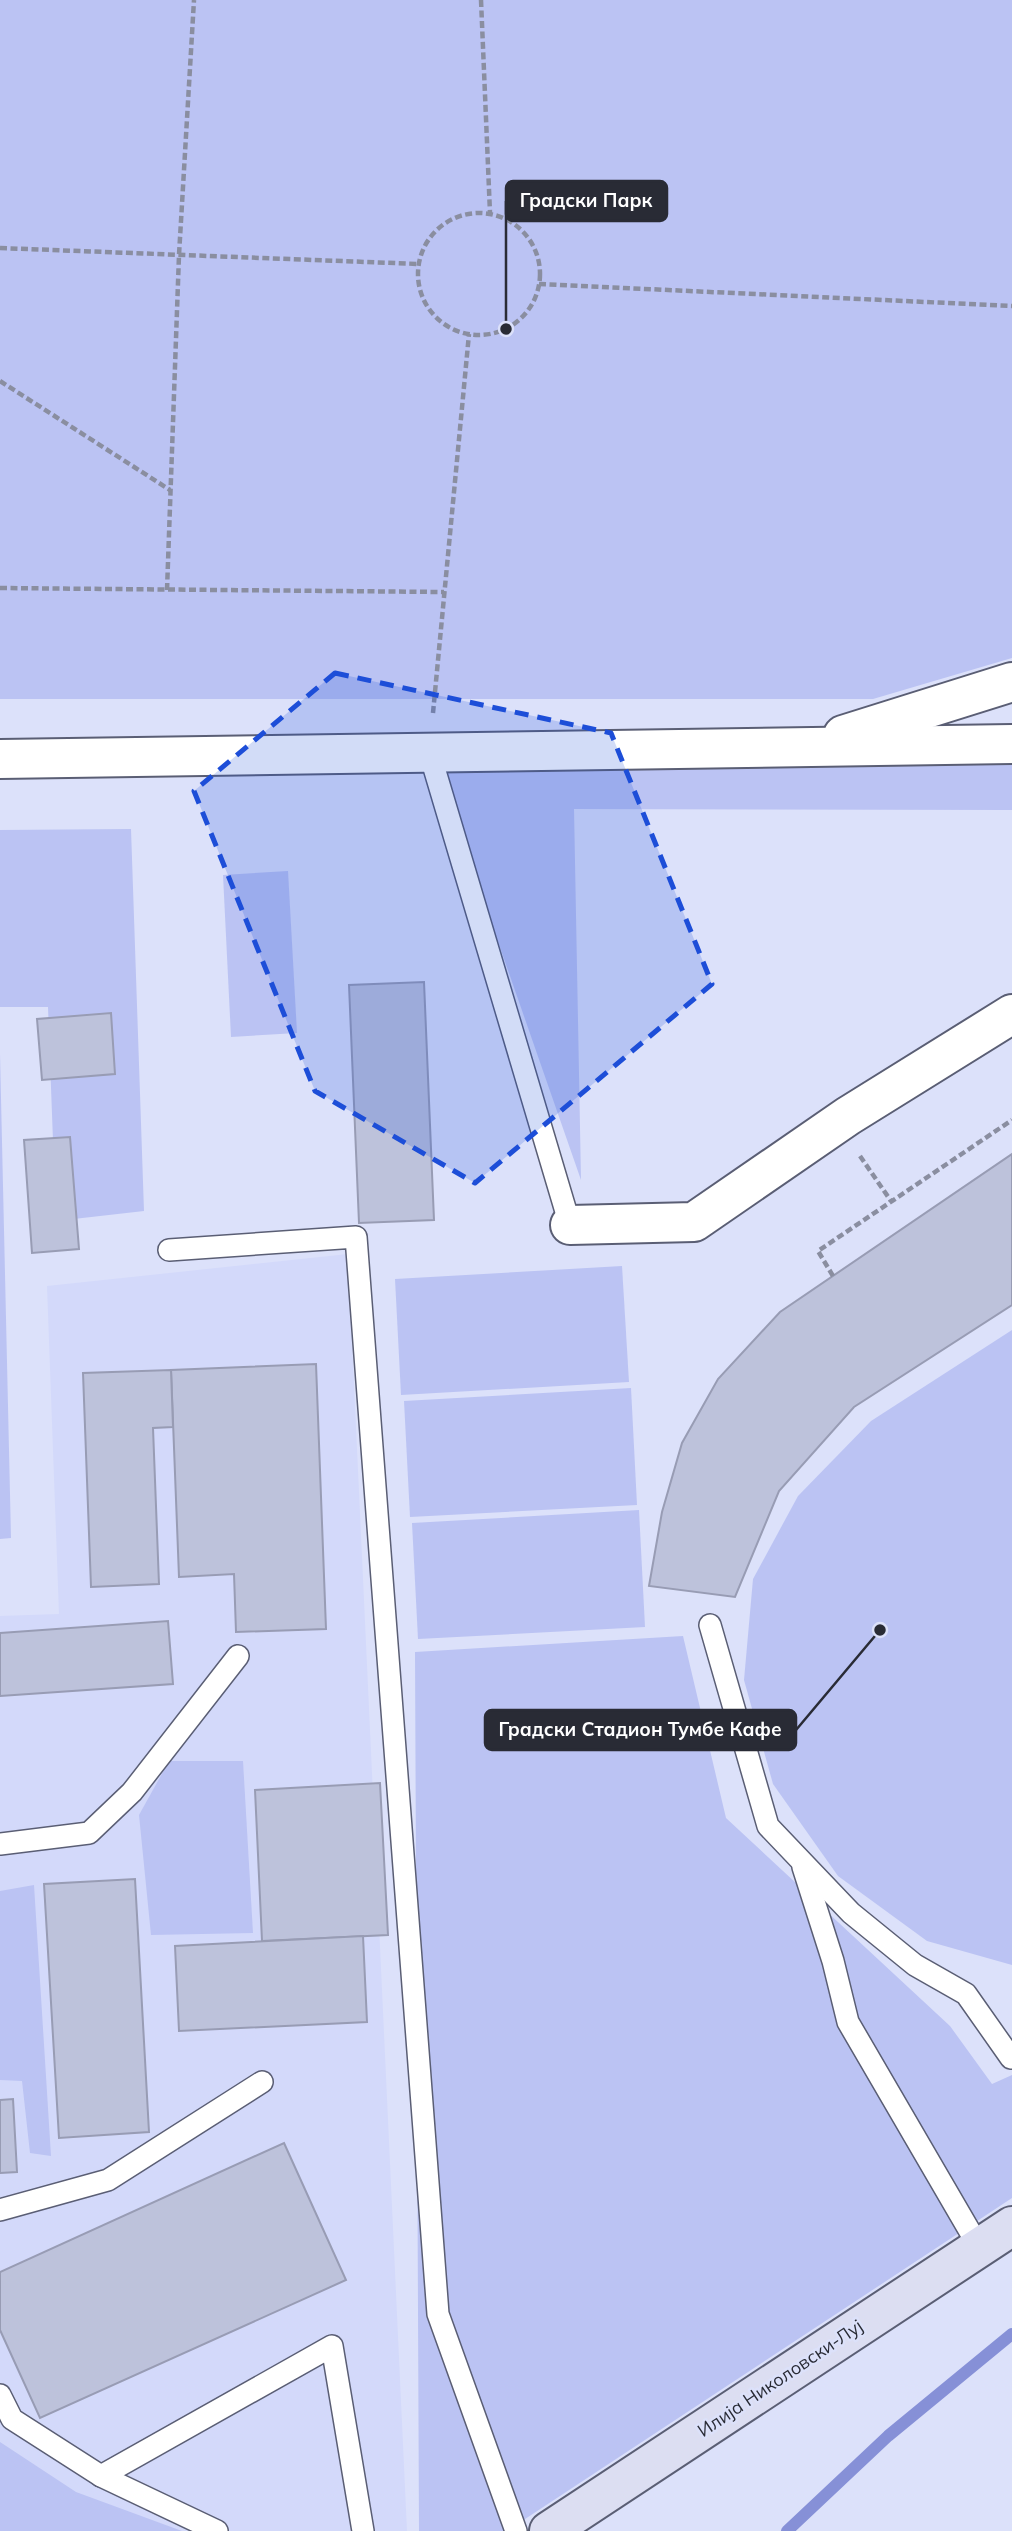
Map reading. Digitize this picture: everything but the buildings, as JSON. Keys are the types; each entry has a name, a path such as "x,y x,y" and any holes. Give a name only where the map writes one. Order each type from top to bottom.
{"street":[{"path":"801,748 1012,682"},
{"path":"0,759 152,760 429,751 1012,744"},
{"path":"570,1225 694,1222 838,1122 1012,1014"},
{"name":"Илија Николовски-Луј","path":"549,2531 1012,2226"}],"lane":[{"path":"429,751 570,1225"},
{"path":"169,1250 356,1237 438,2314 516,2531"},
{"path":"710,1625 768,1826 851,1913 915,1965 966,1994 1011,2058"},
{"path":"0,1844 89,1833 132,1791 238,1656"},
{"path":"802,1861 848,2022 979,2246"},
{"path":"0,2210 108,2180 262,2082"},
{"path":"101,2476 332,2346 363,2531"},
{"path":"0,2395 12,2418 101,2476 217,2531"}],"path":[{"path":"167,590 179,255 194,0"},
{"path":"481,0 490,213"},
{"path":"470,213 490,213 515,226 534,247 539,265 539,284 533,302 521,318 506,328 488,334 469,334 451,328 435,317 425,301 419,283 419,264 426,245 444,225 470,213"},
{"path":"0,248 419,264"},
{"path":"539,284 1012,306"},
{"path":"429,751 469,334"},
{"path":"0,381 170,490"},
{"path":"0,588 444,592"},
{"path":"833,1276 818,1251 1012,1120"},
{"path":"838,1122 891,1201"}],"highlighted area":[{"path":"335,673 611,733 712,984 475,1183 315,1091 194,791"}],"shaded area":[{"path":"0,0 1012,0 1012,658 873,699 0,699"},
{"path":"1012,764 1012,810 574,809 581,1180 439,772"},
{"path":"131,829 144,1211 56,1221 48,1007 0,1007 0,830"},
{"path":"288,871 297,1033 231,1037 223,875"},
{"path":"0,1054 11,1538 0,1539"},
{"path":"348,1254 407,2531 0,2531 0,1616 59,1614 47,1286"},
{"path":"622,1266 629,1382 401,1395 395,1279"},
{"path":"1012,1330 1012,1965 927,1941 838,1876 773,1784 744,1680 753,1579 798,1496 871,1421"},
{"path":"631,1388 637,1505 410,1517 404,1401"},
{"path":"639,1510 645,1627 418,1639 412,1523"},
{"path":"683,1636 726,1818 950,2026 992,2084 1012,2075 1012,2198 507,2531 419,2531 415,1652"},
{"path":"169,1761 243,1761 253,1933 151,1935 139,1815"},
{"path":"34,1885 51,2156 30,2153 22,2081 0,2080 0,1891"},
{"path":"0,2442 76,2492 182,2531 0,2531"}],"waterway":[{"path":"787,2531 888,2436 1012,2334"}],"place":[{"name":"Градски Парк","path":"506,329"},
{"name":"Градски Стадион Тумбе Кафе","path":"880,1630"}]}
